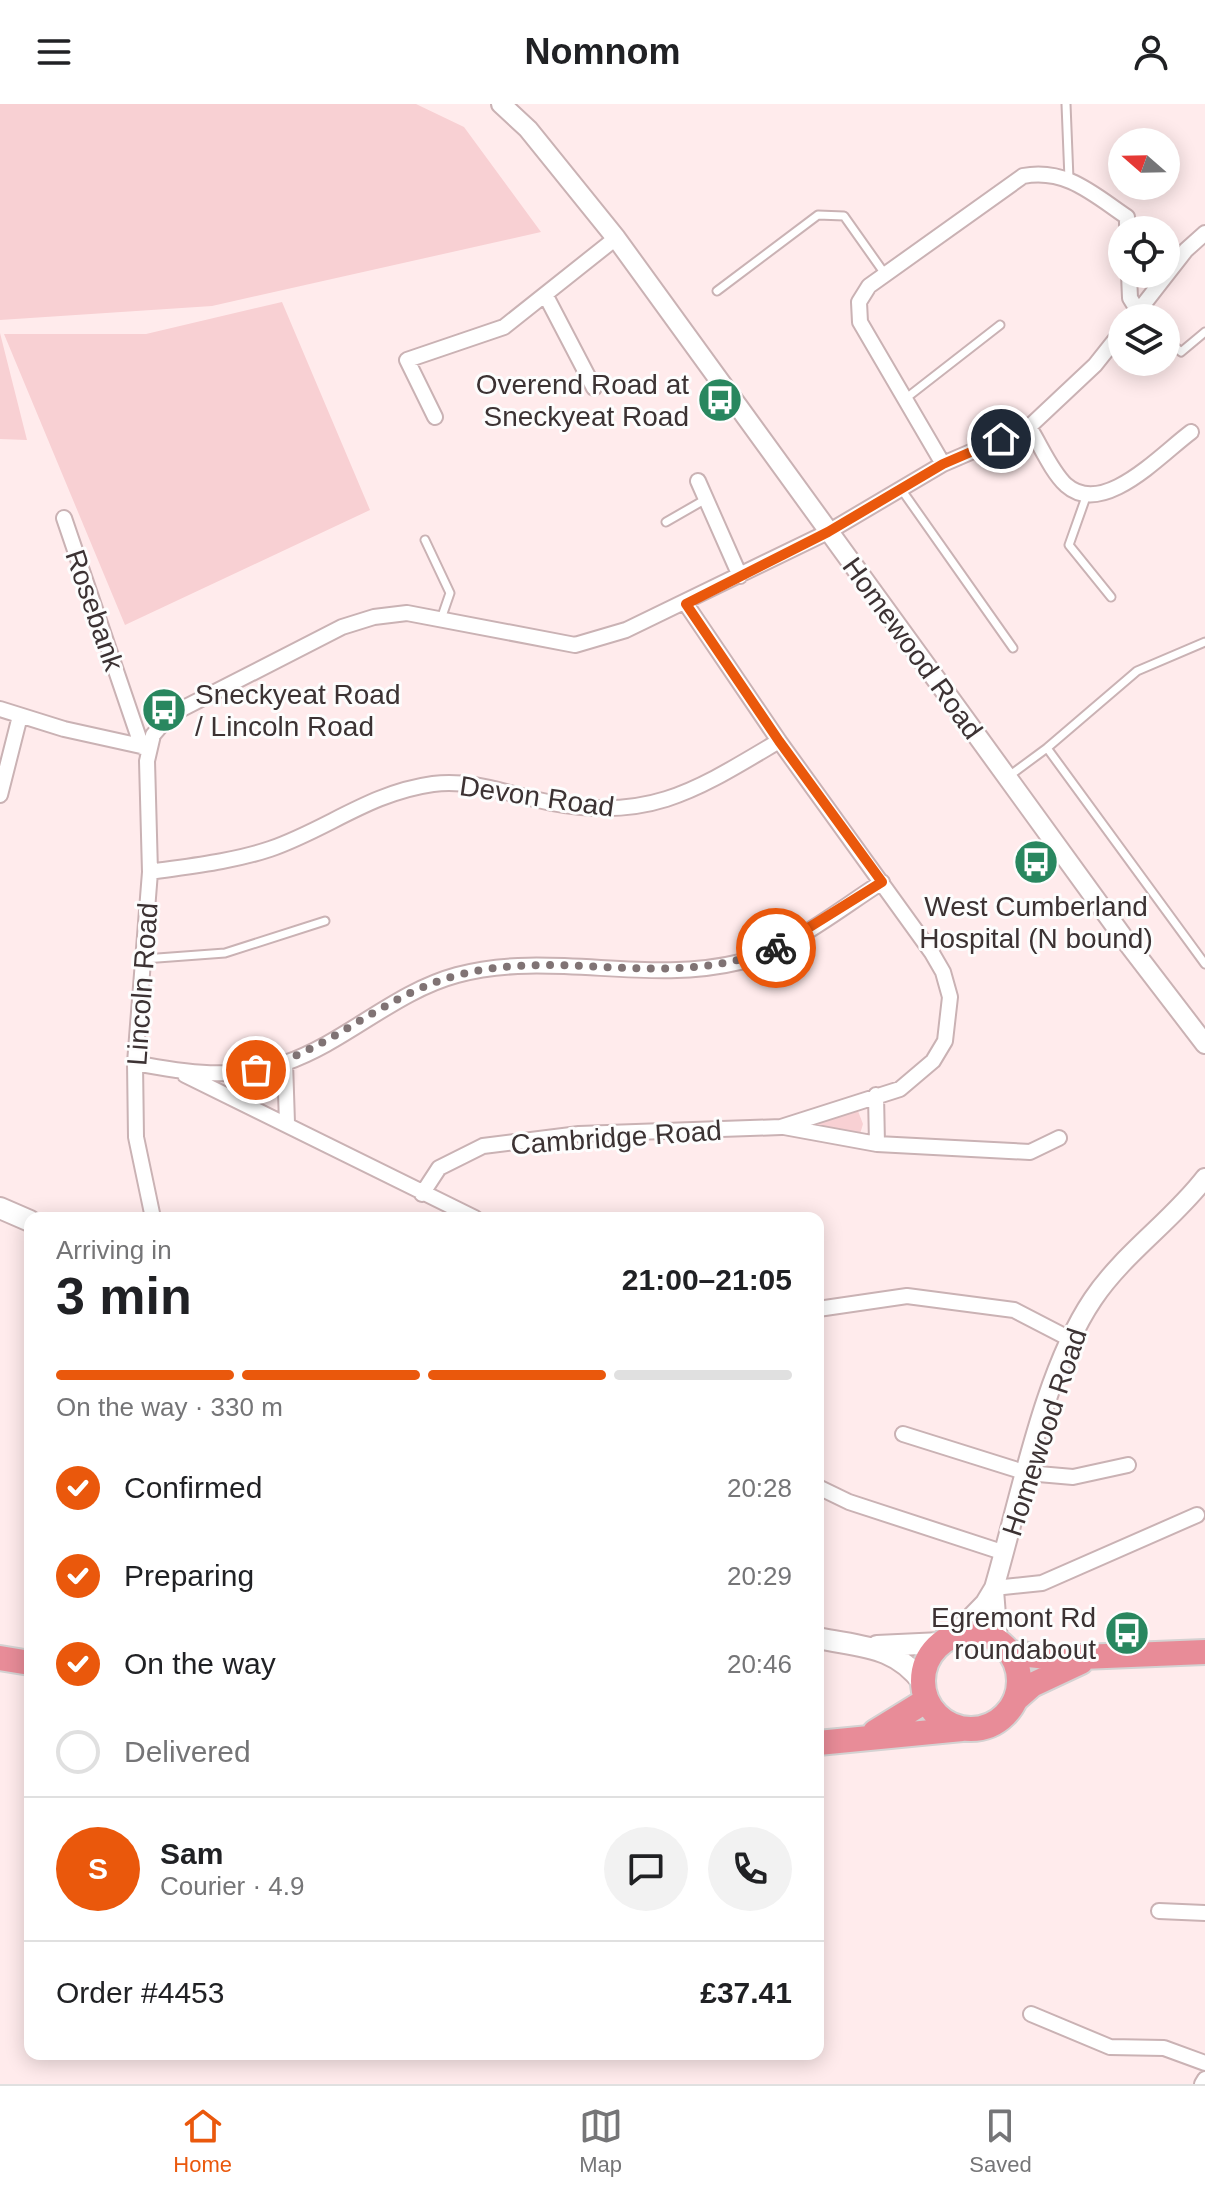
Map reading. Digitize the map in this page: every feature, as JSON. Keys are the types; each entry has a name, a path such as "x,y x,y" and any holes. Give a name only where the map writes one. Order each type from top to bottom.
{"highway":[{"path":"963,1728 938,1716 925,1692 925,1665 947,1640 971,1633 1004,1647 1057,1658 1205,1652"},
{"path":"1004,1647 1018,1676 1015,1700"},
{"path":"824,1742 949,1733 990,1725 1005,1715 1015,1700 1032,1685 1060,1669 1098,1656"},
{"path":"0,1658 24,1662"},
{"path":"862,1737 888,1727 925,1692"}],"main road":[{"path":"0,1208 24,1218"},
{"path":"824,1639 869,1646 947,1640"},
{"path":"869,1646 902,1660 925,1692"}],"street":[{"name":"Homewood Road","path":"501,104 528,129 616,238 1205,1044"},
{"path":"943,464 860,322 859,302 869,286 1023,176 1045,172 1069,179 1125,216"},
{"path":"1148,304 1186,250 1205,233"},
{"path":"435,417 407,360 504,327 616,238"},
{"path":"546,296 594,388"},
{"path":"0,709 146,747 170,715 342,627 407,613 575,645 626,630 686,604 828,532 943,464 1029,427 1095,365 1108,349"},
{"path":"1029,427 1065,484 1086,497 1109,494 1191,432"},
{"path":"698,481 740,576"},
{"name":"Rosebank","path":"64,518 146,747"},
{"name":"Cambridge Road","path":"686,604 943,972 949,1009 945,1041 933,1061 900,1089 781,1127"},
{"path":"0,795 20,716"},
{"name":"Devon Road","path":"150,872 271,848 372,799 433,784 466,782 552,803 591,808 622,809 653,805 708,783 779,741"},
{"name":"Lincoln Road","path":"146,747 150,872 135,1063 136,1137 152,1212"},
{"path":"135,1063 182,1073 215,1074 285,1062 396,1001 458,975 500,967 675,970 742,961 776,948 882,882"},
{"path":"285,1062 287,1123"},
{"path":"182,1073 462,1212"},
{"path":"876,1095 877,1144"},
{"name":"Cambridge Road","path":"422,1194 439,1168 483,1146 579,1134 781,1127 877,1144 1030,1152 1059,1138"},
{"name":"Homewood Road","path":"994,1588 1070,1339 1110,1276 1205,1178"},
{"path":"824,1308 907,1296 1014,1310 1070,1339"},
{"path":"903,1434 1027,1473 1073,1477 1128,1465"},
{"path":"824,1490 849,1502 1005,1553"},
{"path":"994,1588 1042,1583 1197,1515"},
{"path":"947,1640 985,1603 994,1588"},
{"path":"994,1588 1004,1647"},
{"path":"1159,1911 1205,1913"},
{"path":"1031,2014 1110,2047 1164,2048 1205,2063"},
{"path":"1202,2084 1205,2079"}],"lane":[{"path":"1066,104 1069,179"},
{"path":"717,291 818,215 844,216 885,274"},
{"path":"905,399 1000,325"},
{"path":"1180,351 1205,332"},
{"path":"901,489 1013,648"},
{"path":"1086,497 1069,545 1111,597"},
{"path":"666,522 706,499"},
{"path":"425,540 450,593 441,619"},
{"path":"1007,777 1047,748 1137,671 1205,642"},
{"path":"1047,748 1205,964"},
{"path":"144,959 225,953 325,921"}],"shaded area":[{"path":"0,104 416,104 464,127 541,232 212,306 0,320"},
{"path":"282,302 370,510 125,625 4,334 146,334"},
{"path":"0,333 27,440 0,439"},
{"path":"858,1111 863,1124 860,1134 808,1125"}],"way so far":[{"path":"256,1070 285,1062 316,1048 396,1001 458,975 500,967 531,966 691,969 742,961 776,948"}],"place":[{"name":"Overend Road at Sneckyeat Road","path":"720,400"},
{"name":"Sneckyeat Road / Lincoln Road","path":"164,710"},
{"name":"West Cumberland Hospital (N bound)","path":"1036,862"},
{"name":"Egremont Rd roundabout","path":"1127,1633"}],"route":[{"path":"776,948 882,882 779,741 686,604 828,532 943,464 1001,439"}]}
